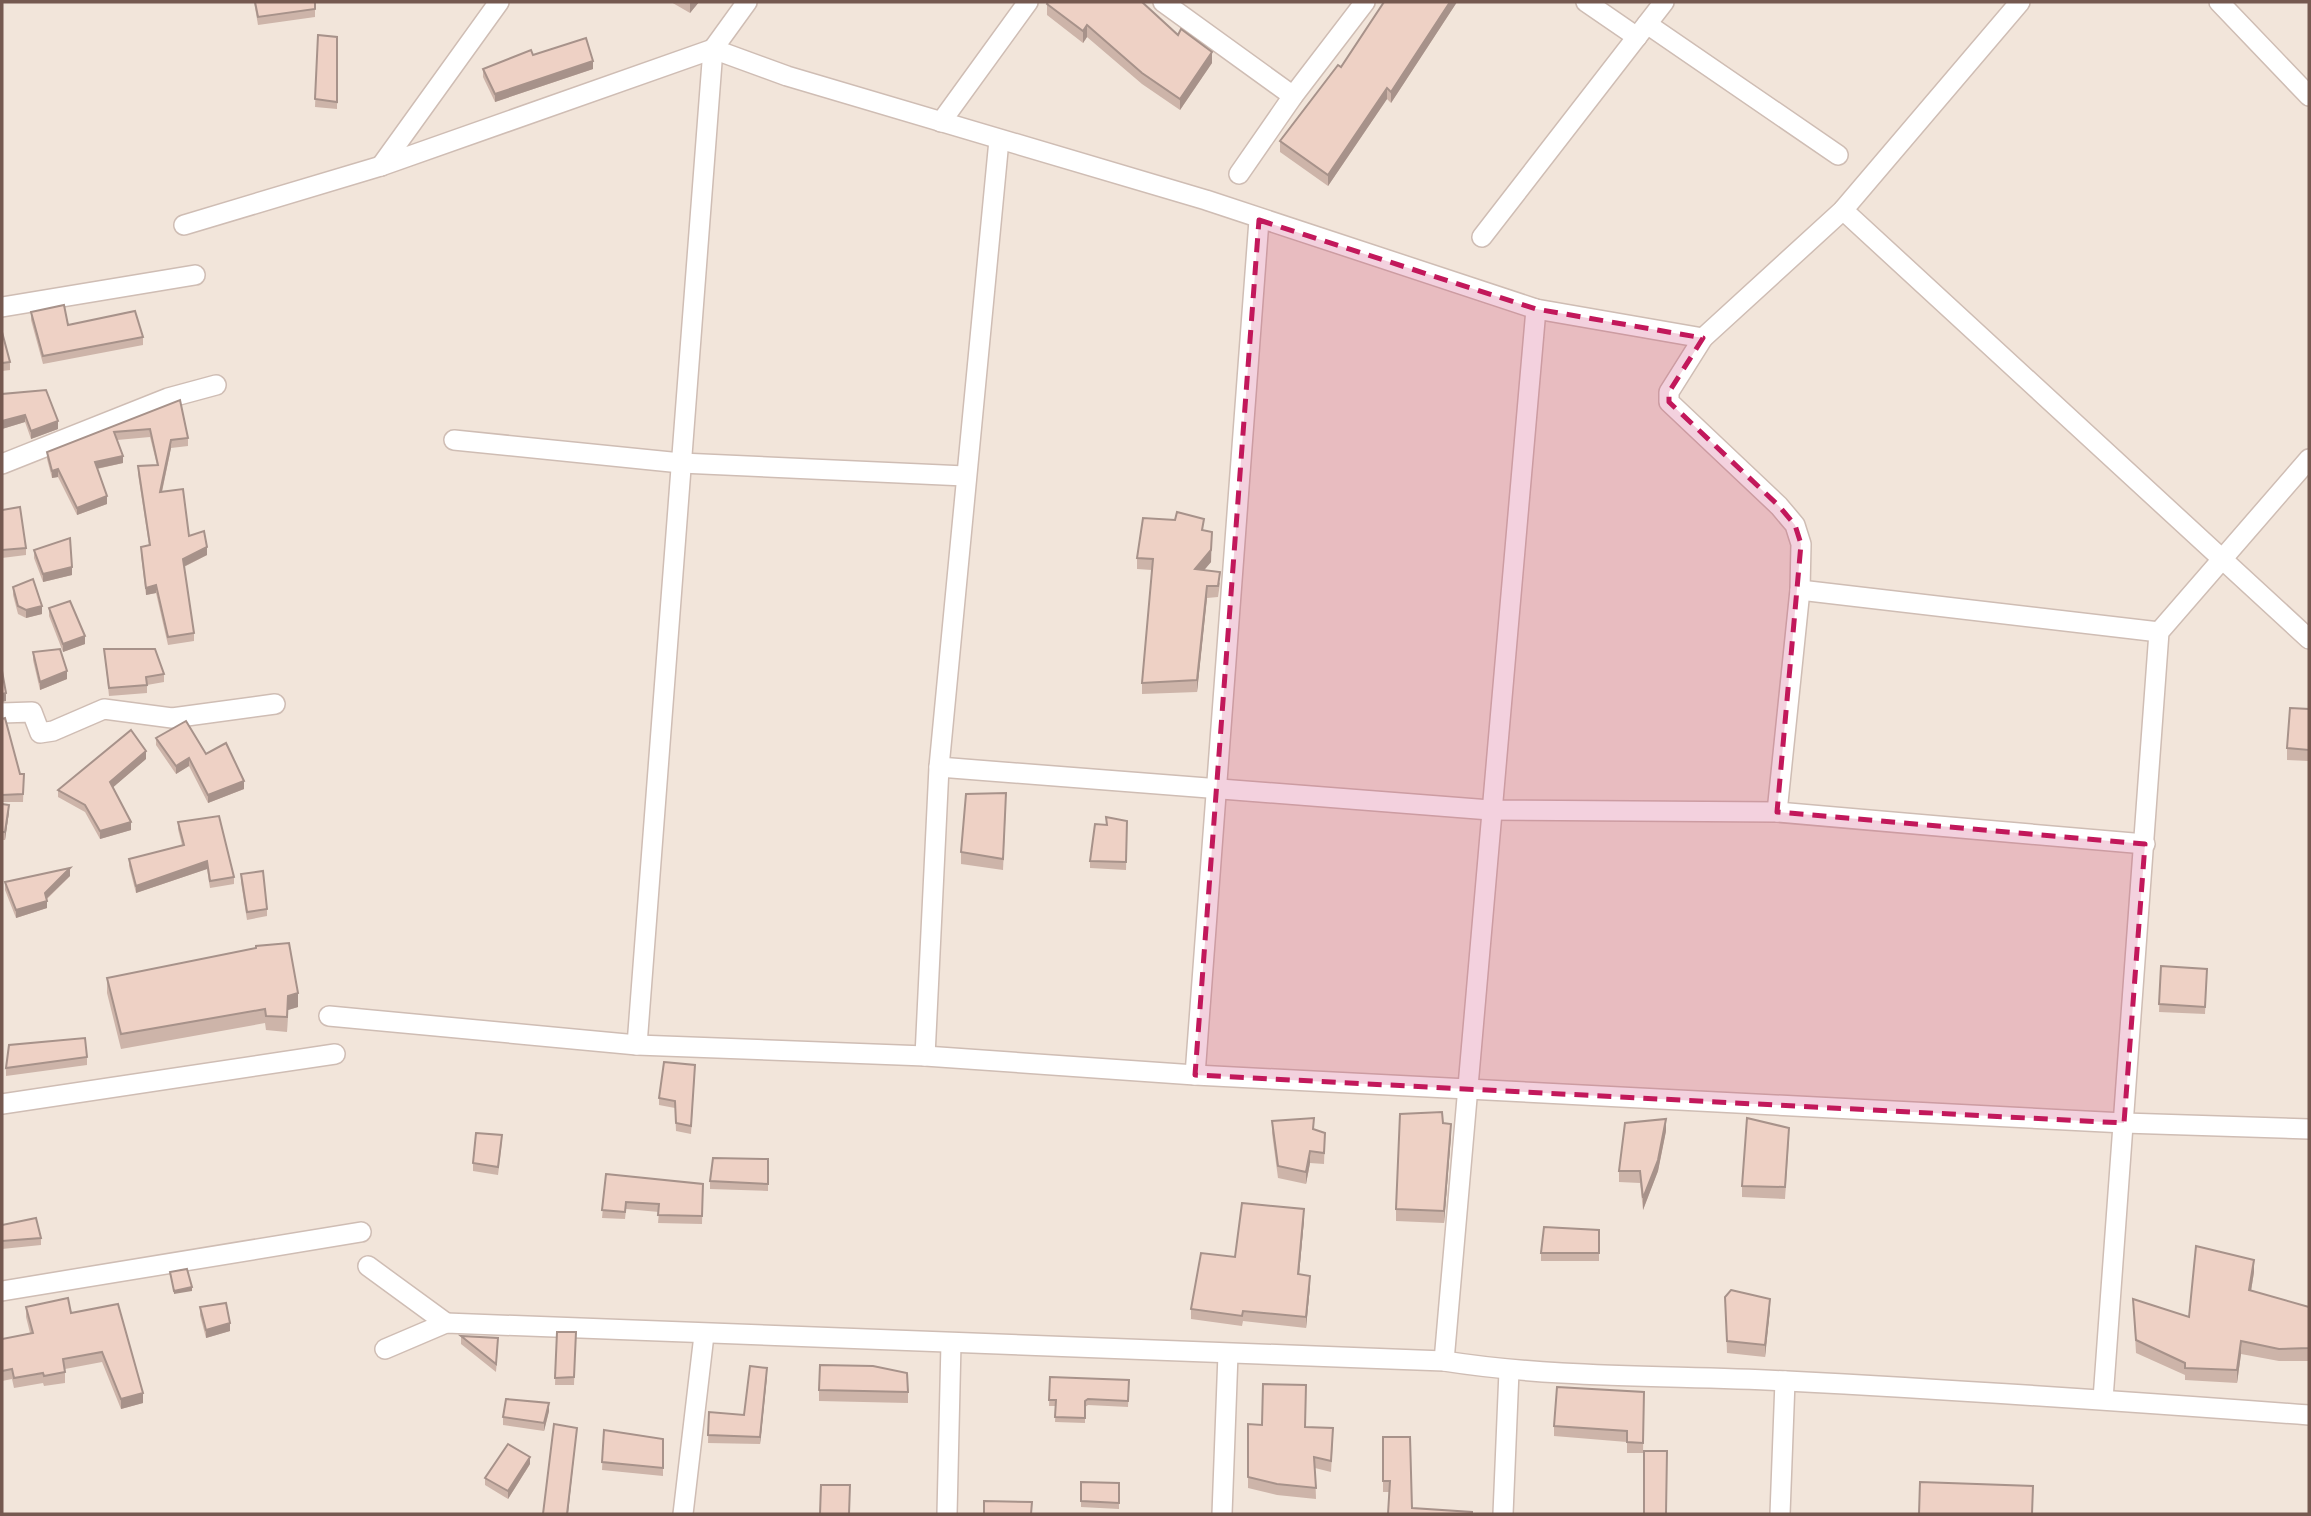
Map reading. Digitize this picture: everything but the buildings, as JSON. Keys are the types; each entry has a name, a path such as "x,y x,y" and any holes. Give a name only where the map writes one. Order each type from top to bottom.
{"street":[{"path":"381,166 499,2"},
{"path":"637,1045 713,50 747,2"},
{"path":"941,122 1028,2"},
{"path":"1163,2 1293,96"},
{"path":"1240,174 1293,96 1366,2"},
{"path":"1586,2 1642,30 1838,155"},
{"path":"1482,237 1664,2"},
{"path":"1777,812 1800,590 1801,544 1795,524 1669,402 1669,393 1703,338 1843,210 2020,2"},
{"path":"2219,2 2309,96"},
{"path":"184,225 381,166 713,50 999,140 1206,200 1259,220 1536,309 1703,338"},
{"path":"925,1056 939,767 999,140"},
{"path":"1843,210 2309,639"},
{"path":"1195,1075 1259,220"},
{"path":"2,307 195,275"},
{"path":"1444,1361 1469,1089 1490,810 1536,309"},
{"path":"2,464 168,398 216,386"},
{"path":"454,440 681,463 965,476"},
{"path":"2103,1399 2159,632 2309,459"},
{"path":"1800,590 2159,632"},
{"path":"2,713 32,712 40,733 53,731 104,709 172,718 275,704"},
{"path":"939,767 1490,810 1777,812 2145,844"},
{"path":"329,1016 637,1045 925,1056 1195,1075 2124,1123 2309,1129"},
{"path":"2,1104 335,1054"},
{"path":"2,1291 361,1232"},
{"path":"368,1266 446,1323"},
{"path":"385,1349 446,1323 704,1335 1444,1361 1509,1371 1785,1381 2103,1399 2309,1415"},
{"path":"683,1514 704,1335"},
{"path":"947,1514 951,1343"},
{"path":"1222,1514 1228,1354"},
{"path":"1503,1514 1509,1371"},
{"path":"1780,1514 1785,1381"}],"highlighted area":[{"path":"1259,220 1536,309 1703,338 1669,392 1669,402 1779,506 1795,525 1801,544 1777,812 2145,844 2124,1123 1195,1075"}],"shaded area":[{"path":"2,2 2309,2 2309,1514 2,1514"}]}
